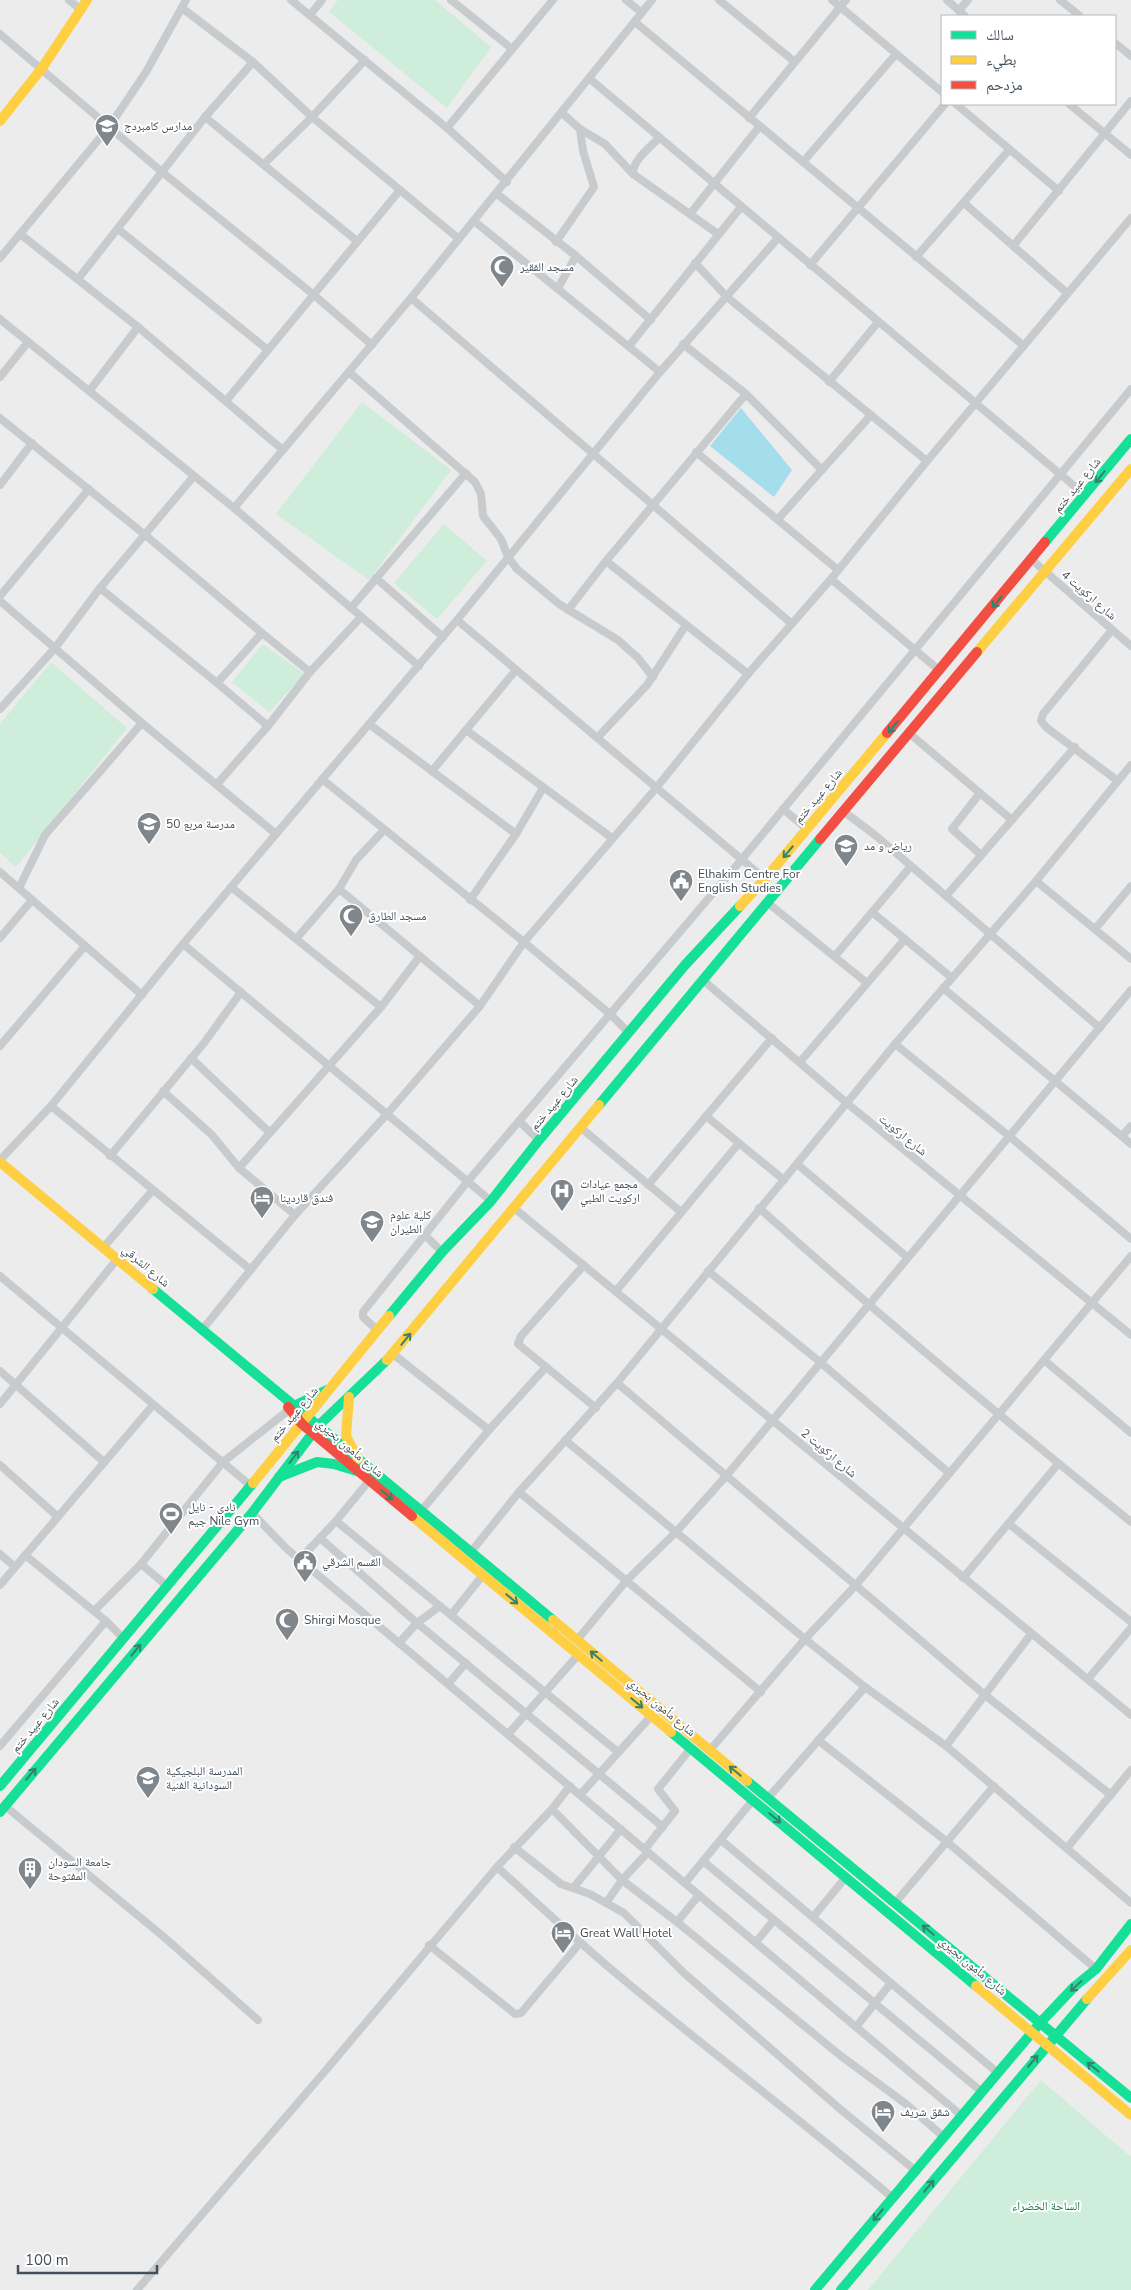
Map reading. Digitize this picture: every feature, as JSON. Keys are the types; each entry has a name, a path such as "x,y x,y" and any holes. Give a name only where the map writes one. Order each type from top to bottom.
{"main road":[{"path":"0,121 42,68 87,0"},
{"name":"شارع عبيد ختم","path":"0,1786 251,1486 442,1252 490,1201 685,965 765,879 940,671 1131,439"},
{"name":"شارع عبيد ختم","path":"2,1809 252,1512 315,1429 393,1354 843,811 910,734 1131,469"},
{"name":"شارع الشرقي","path":"0,1161 103,1248 118,1258 274,1391"},
{"path":"292,1408 319,1395 334,1385"},
{"name":"شارع مأمون بحيري","path":"274,1391 360,1472 372,1476 421,1511 1131,2098"},
{"path":"349,1397 345,1436 348,1447 358,1459"},
{"name":"شارع مأمون بحيري","path":"315,1429 358,1459 372,1476 483,1575 1131,2115"},
{"path":"279,1477 317,1462 334,1464 360,1472"},
{"path":"815,2290 1040,2023 1074,1987 1096,1969 1131,1924"},
{"path":"841,2290 1047,2045 1131,1950"}],"street":[{"path":"69,0 81,10"},
{"path":"0,258 109,127 151,64 186,0"},
{"path":"291,0 447,128 507,182"},
{"path":"310,15 322,0"},
{"path":"451,0 512,49"},
{"path":"447,128 553,0"},
{"path":"626,0 642,13"},
{"path":"234,508 507,182 652,0"},
{"path":"719,0 795,62"},
{"path":"832,0 941,91"},
{"path":"749,118 846,0"},
{"path":"947,0 964,15"},
{"path":"958,10 968,0"},
{"path":"1060,0 1079,15"},
{"path":"1069,7 1075,0"},
{"path":"182,8 253,62 312,117 459,239"},
{"path":"635,22 1024,346"},
{"path":"0,34 162,172 314,295 372,345"},
{"path":"1116,44 1131,56"},
{"path":"803,162 896,54"},
{"path":"264,164 312,117 365,60"},
{"path":"78,278 206,117 253,62"},
{"path":"590,79 1085,495"},
{"path":"1013,246 1131,101"},
{"path":"810,265 944,105"},
{"path":"957,105 1059,191"},
{"path":"1070,105 1131,155"},
{"path":"562,113 580,129 605,144 633,174 718,234"},
{"path":"206,117 357,241"},
{"path":"690,214 759,127"},
{"path":"556,242 594,187 583,151 580,129"},
{"path":"633,174 633,170 643,154 659,138"},
{"path":"916,256 1009,150"},
{"path":"226,401 400,190"},
{"path":"497,194 576,256 651,320"},
{"path":"964,203 1067,292"},
{"path":"629,346 741,207"},
{"path":"202,1330 295,1215 388,1113 480,1006 524,942 656,787 748,674 831,579 1067,292 1131,218"},
{"path":"474,221 660,372"},
{"path":"118,228 268,350"},
{"path":"20,234 138,327 283,450"},
{"path":"0,1161 51,1106 231,886 458,620 591,454 660,372 778,238"},
{"path":"558,288 576,256"},
{"path":"695,263 727,297 927,461"},
{"path":"411,298 591,454 792,624"},
{"path":"0,319 234,508 419,666"},
{"path":"829,382 878,322"},
{"path":"90,390 138,327"},
{"path":"0,377 28,342"},
{"path":"684,344 746,394 822,470"},
{"path":"349,372 466,473 479,489 483,516 501,539 508,557 524,576 568,610 618,640 638,658 653,676"},
{"path":"377,1330 363,1317 363,1312 468,1181 742,859 1131,389"},
{"path":"568,610 652,505 746,394"},
{"path":"778,519 871,415"},
{"path":"0,418 144,534 310,672"},
{"path":"0,485 32,443"},
{"path":"696,452 838,570"},
{"path":"351,608 466,473"},
{"path":"0,709 3,699 55,648 100,588 194,476"},
{"path":"0,596 89,489"},
{"name":"شارع اركويت 4","path":"1032,560 1131,646"},
{"path":"606,561 748,674"},
{"path":"376,578 443,637"},
{"path":"831,579 940,671"},
{"path":"100,588 268,726"},
{"path":"0,601 142,723 218,783 276,834"},
{"path":"218,783 268,726 310,672 361,617"},
{"path":"458,620 765,879"},
{"path":"598,737 653,676 686,626"},
{"path":"1112,630 1041,717 1041,721 1047,728 1075,747 1118,781"},
{"path":"217,683 262,633"},
{"path":"432,771 516,670"},
{"path":"19,888 45,835 142,723"},
{"path":"369,724 516,834"},
{"path":"466,730 612,838"},
{"path":"910,734 1012,820"},
{"path":"946,896 1075,747"},
{"path":"471,1552 519,1492 617,1383 759,1208 848,1104 895,1044 1036,881 1131,765"},
{"path":"322,779 524,942 610,1014 629,1033"},
{"path":"470,900 516,834 543,788"},
{"path":"980,793 952,828 981,855"},
{"path":"783,809 807,829"},
{"path":"843,811 911,866 1100,1028"},
{"path":"297,938 339,889 356,860 384,830"},
{"path":"835,956 911,866"},
{"path":"0,872 84,947 142,995"},
{"path":"1036,881 1131,959"},
{"path":"231,886 381,1007"},
{"path":"1095,929 1131,886"},
{"path":"339,889 480,1006"},
{"path":"0,938 32,900"},
{"path":"768,903 867,984"},
{"path":"872,912 952,978"},
{"path":"800,1062 905,939"},
{"path":"183,944 329,1068 388,1113 490,1201"},
{"path":"0,1046 84,947"},
{"path":"239,1168 269,1132 329,1068 381,1007 420,956"},
{"name":"شارع اركويت","path":"704,981 848,1104 1131,1336"},
{"path":"943,988 1131,1144"},
{"path":"577,1640 627,1580 676,1532 727,1475 1131,990"},
{"path":"110,1156 191,1058 241,992"},
{"path":"648,1185 772,1038"},
{"path":"895,1044 1131,1238"},
{"path":"191,1058 269,1132"},
{"path":"162,1091 212,1135 239,1168 295,1215"},
{"path":"51,1106 152,1191 251,1270"},
{"path":"706,1116 784,1180"},
{"path":"519,1121 539,1140"},
{"path":"1122,1136 1131,1126"},
{"path":"580,1127 681,1212"},
{"path":"616,1291 739,1143"},
{"path":"797,1164 907,1257"},
{"path":"103,1248 152,1191"},
{"name":"شارع اركويت 2","path":"514,1208 1131,1715"},
{"path":"759,1208 868,1305 998,1416 1128,1519 1131,1509"},
{"path":"425,1235 442,1252"},
{"path":"710,1750 806,1639 856,1585 1131,1256"},
{"path":"0,1404 118,1258"},
{"path":"584,1265 518,1340 518,1345 596,1408"},
{"path":"708,1272 820,1362 949,1473"},
{"path":"0,1276 251,1486"},
{"path":"393,1354 489,1430"},
{"path":"1044,1360 1131,1433"},
{"path":"421,1511 489,1430 546,1367"},
{"path":"0,1371 104,1462"},
{"path":"617,1383 985,1695 1111,1795"},
{"path":"0,1586 153,1405"},
{"path":"94,1611 141,1564 223,1462 292,1408"},
{"path":"565,1440 865,1687 946,1746 1131,1903"},
{"path":"963,1578 1058,1464"},
{"path":"0,1465 58,1518"},
{"path":"300,1559 336,1521 372,1476"},
{"path":"519,1492 761,1692"},
{"path":"252,1512 300,1559 962,2116"},
{"path":"336,1521 618,1752"},
{"path":"1009,1524 1131,1622"},
{"path":"320,1538 417,1623 663,1827"},
{"path":"0,1554 15,1567"},
{"path":"25,1556 106,1620 124,1639"},
{"path":"141,1564 166,1586"},
{"path":"451,1615 483,1575"},
{"path":"399,1642 417,1623 440,1606"},
{"path":"0,1746 106,1620"},
{"path":"1088,1679 1131,1628"},
{"path":"946,1746 1032,1634"},
{"path":"508,1734 578,1654"},
{"path":"448,1684 466,1663"},
{"path":"768,1798 865,1687"},
{"path":"580,1795 652,1715"},
{"path":"818,1740 946,1841 1096,1969"},
{"path":"606,1903 676,1811 658,1789 691,1748"},
{"path":"1067,1848 1131,1770"},
{"path":"137,2290 326,2070 496,1866 552,1809 570,1786"},
{"path":"895,1903 994,1786"},
{"path":"686,1883 753,1800"},
{"path":"2,1809 164,1937 258,2020"},
{"path":"552,1809 601,1856 622,1880 677,1922 841,2056 906,2104 944,2138"},
{"path":"574,1887 621,1829"},
{"path":"721,1840 998,2073"},
{"path":"514,1847 561,1884 574,1887 624,1913 684,1973 840,2109 916,2171"},
{"path":"703,1861 982,2092"},
{"path":"496,1866 580,1943 707,2048 838,2151 893,2198"},
{"path":"812,1917 846,1877"},
{"path":"677,1922 699,1895"},
{"path":"756,1942 774,1920"},
{"path":"429,1945 514,2013 518,2014 580,1943"},
{"path":"856,2027 891,1983"}],"green space":[{"path":"338,0 435,0 491,47 447,108 329,12"},
{"path":"362,402 451,470 369,580 276,514"},
{"path":"444,524 487,561 437,619 394,583"},
{"path":"263,644 305,674 269,712 232,682"},
{"path":"51,662 127,728 16,867 0,853 0,724"},
{"name":"الساحة الخضراء","path":"1041,2080 1131,2157 1131,2290 868,2290"}],"water":[{"path":"741,408 792,470 774,497 710,446"}],"traffic: fast":[{"path":"1045,542 1131,439"},
{"path":"599,1105 820,839"},
{"path":"389,1316 442,1252 491,1201 539,1140 685,965 740,906"},
{"path":"153,1289 553,1620"},
{"path":"0,1812 252,1513 318,1426 387,1360"},
{"path":"294,1406 327,1390"},
{"path":"279,1477 317,1462 334,1464 360,1472"},
{"path":"0,1786 253,1483"},
{"path":"671,1732 976,1986"},
{"path":"747,1781 1131,2098"},
{"path":"815,2290 1040,2023 1074,1987 1096,1969 1131,1924"},
{"path":"841,2290 1087,1999"}],"traffic: slow":[{"path":"0,121 42,68 87,0"},
{"path":"977,652 1131,469"},
{"path":"740,906 765,879 887,733"},
{"path":"387,1360 599,1105"},
{"path":"0,1162 153,1289"},
{"path":"253,1483 389,1316"},
{"path":"349,1397 346,1436 358,1459"},
{"path":"412,1516 671,1732"},
{"path":"553,1620 747,1781"},
{"path":"1087,1999 1131,1950"},
{"path":"976,1986 1131,2115"}],"traffic: jam":[{"path":"887,733 1045,542"},
{"path":"820,839 977,652"},
{"path":"288,1407 302,1424 412,1516"}],"place":[{"name":"مدارس كامبردج","path":"107,147"},
{"name":"مسجد الفقير","path":"502,288"},
{"name":"مدرسة مربع 50","path":"149,845"},
{"name":"رياض و مد","path":"846,867"},
{"name":"Elhakim Centre For English Studies","path":"681,902"},
{"name":"مسجد الطارق","path":"351,937"},
{"name":"مجمع عيادات اركويت الطبي","path":"562,1212"},
{"name":"فندق قاردينا","path":"262,1219"},
{"name":"كلية علوم الطيران","path":"372,1243"},
{"name":"نادي - نايل جيم Nile Gym","path":"171,1535"},
{"name":"القسم الشرقي","path":"305,1583"},
{"name":"Shirgi Mosque","path":"287,1641"},
{"name":"المدرسة البلجيكية السودانية الفنية","path":"148,1799"},
{"name":"جامعة السودان المفتوحة","path":"30,1890"},
{"name":"Great Wall Hotel","path":"563,1954"},
{"name":"شقق شريف","path":"883,2133"}]}
